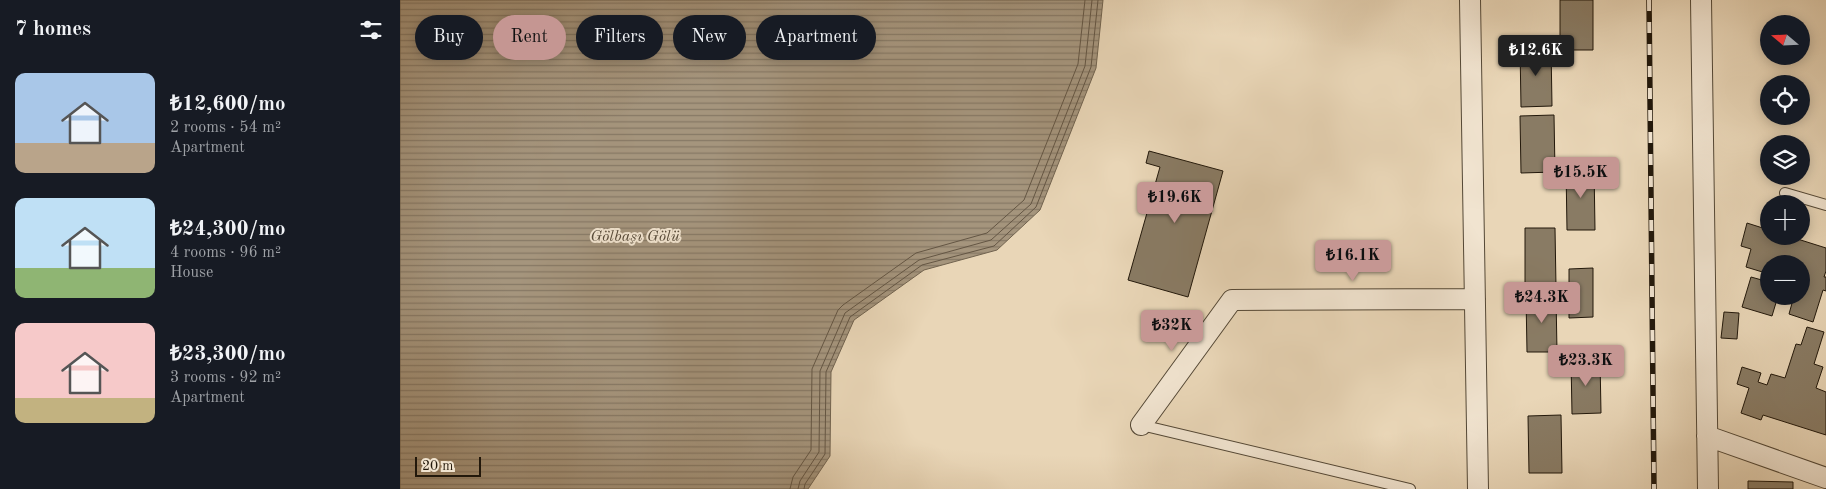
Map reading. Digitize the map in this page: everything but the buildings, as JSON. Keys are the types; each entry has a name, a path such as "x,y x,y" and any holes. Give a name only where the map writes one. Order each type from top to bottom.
{"street":[{"path":"1470,0 1478,489"},
{"path":"1700,0 1704,338 1708,489"},
{"path":"1140,425 1232,300 1475,299"},
{"path":"1707,436 1826,478"}],"lane":[{"path":"1785,193 1826,205"},
{"path":"1140,425 1410,489"}],"water":[{"name":"Gölbaşı Gölü","path":"400,0 1103,0 1096,68 1040,210 997,250 924,270 854,320 831,372 830,456 808,489 400,489"}],"railway":[{"path":"1649,0 1654,489"}]}
